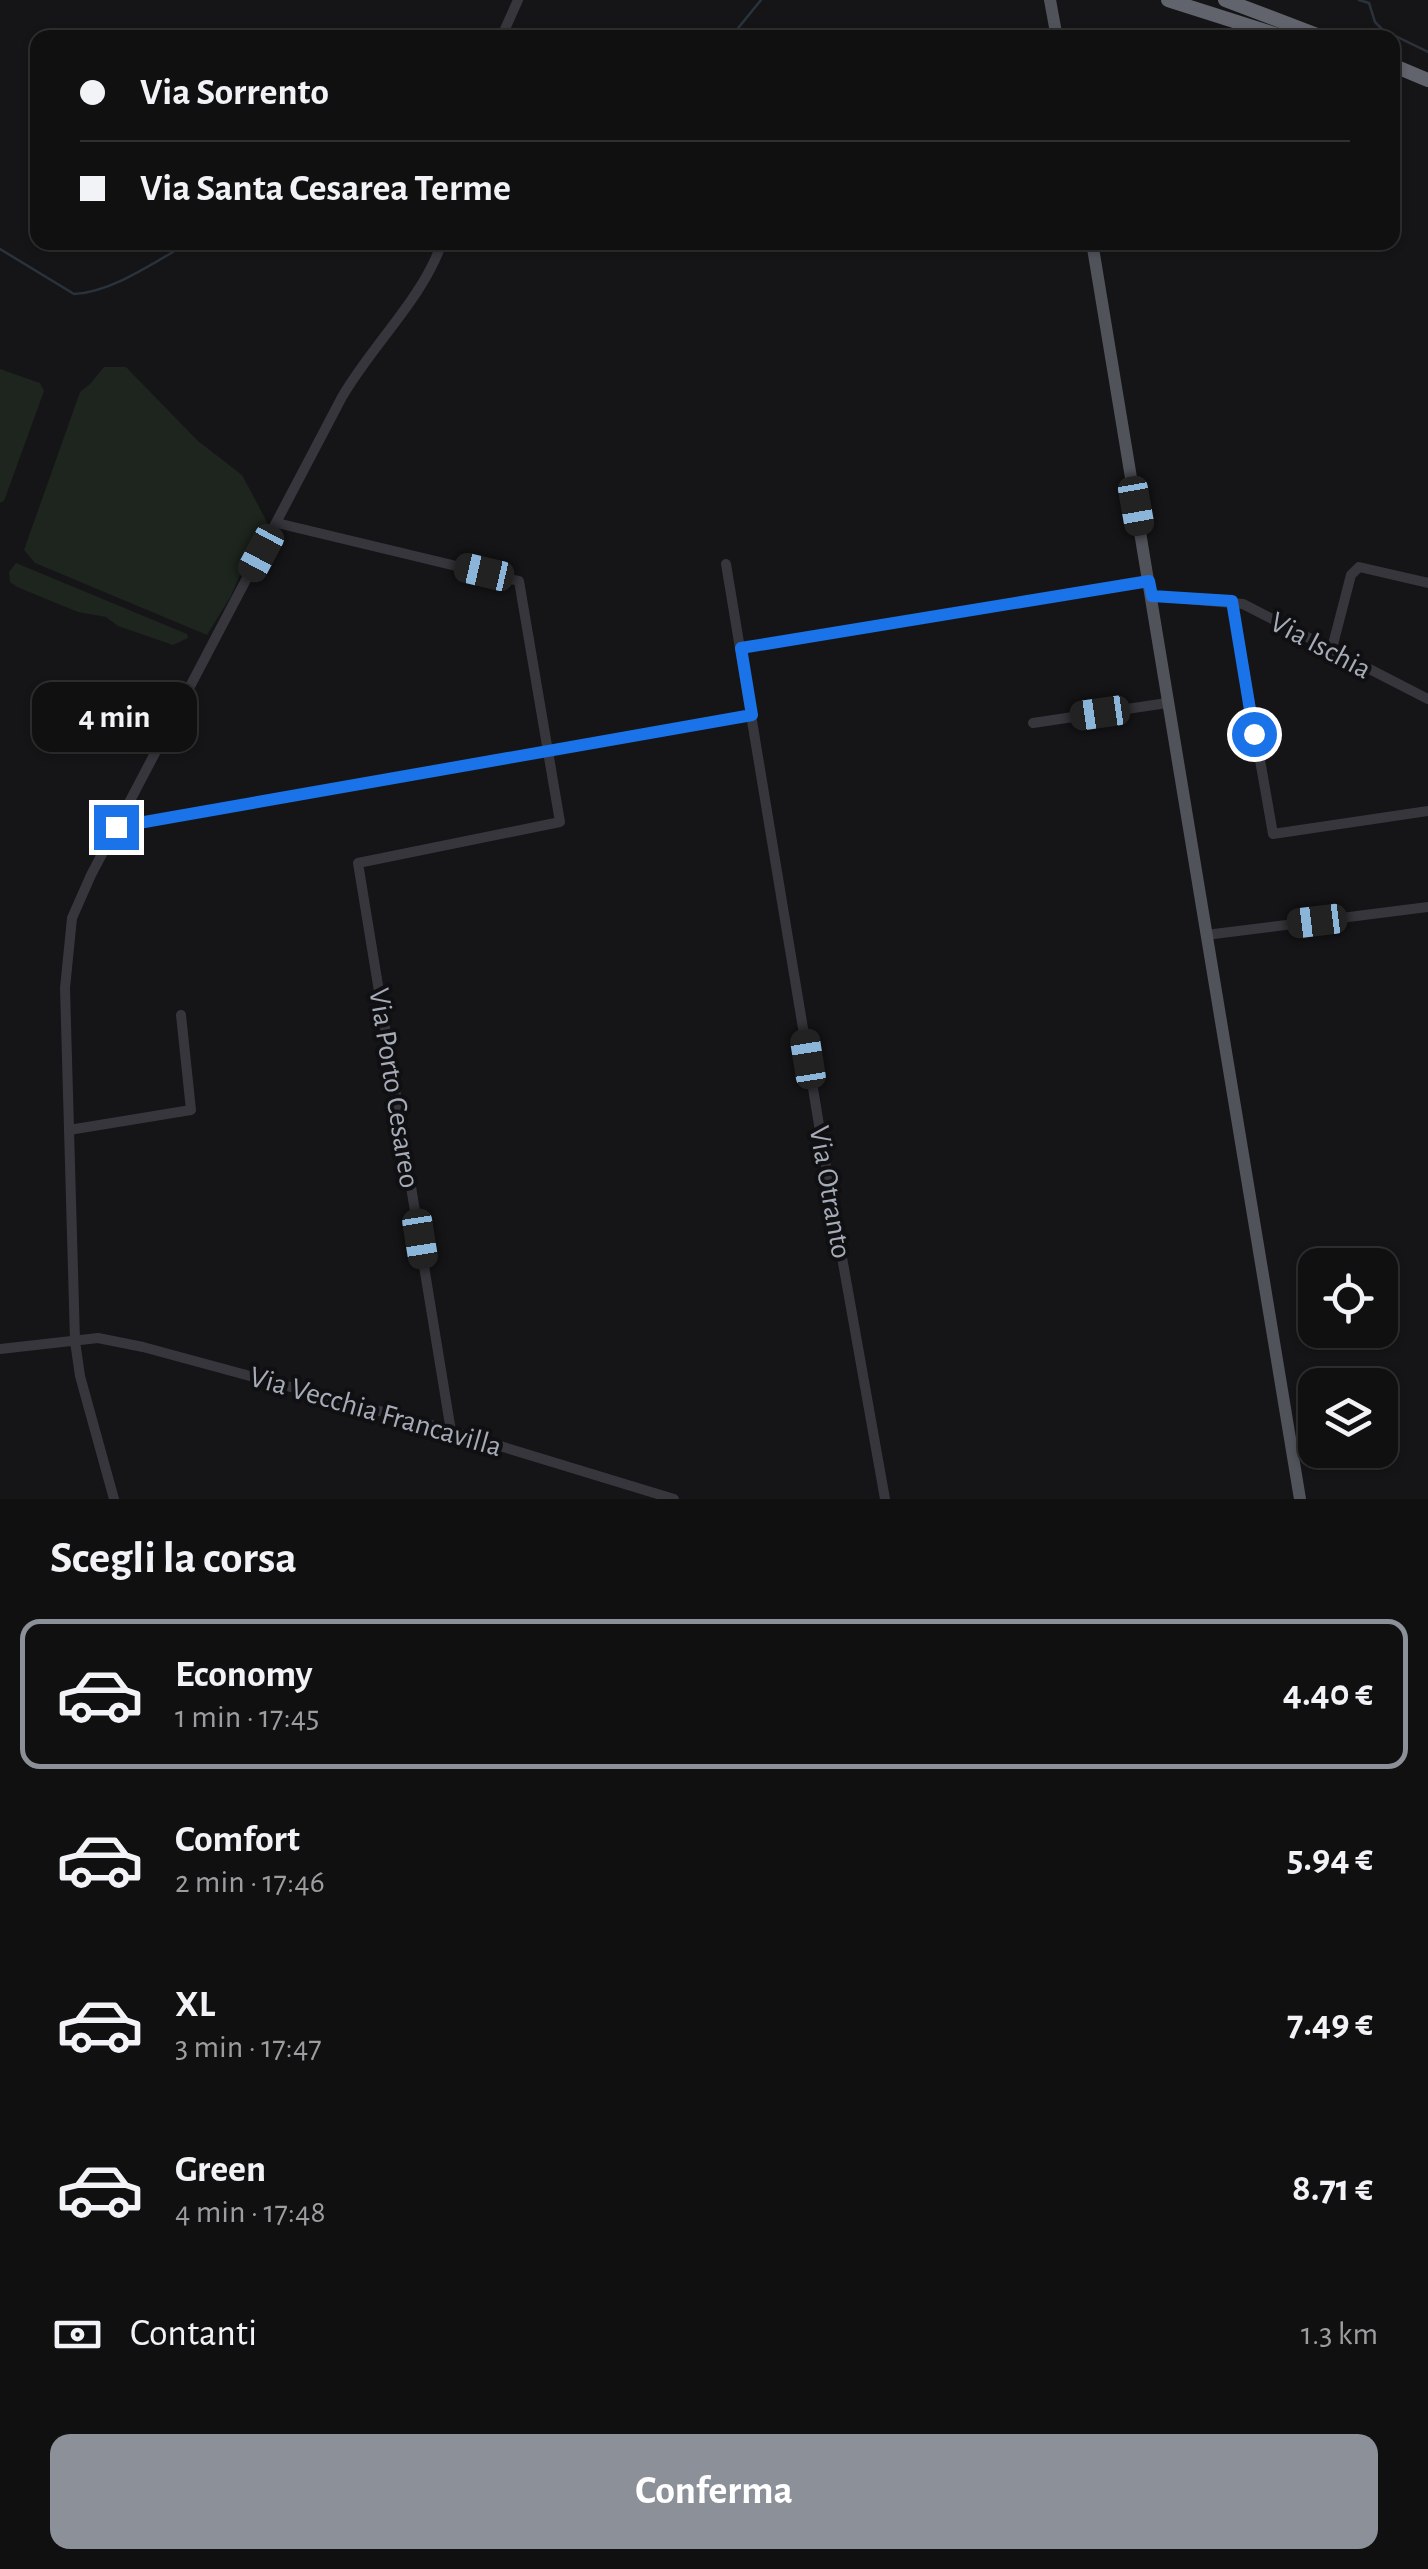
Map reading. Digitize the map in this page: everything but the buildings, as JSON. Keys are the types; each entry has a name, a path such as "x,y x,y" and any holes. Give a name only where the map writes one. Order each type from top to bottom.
{"highway":[{"path":"1168,0 1262,30"},
{"path":"1199,0 1291,30"},
{"path":"1225,0 1294,30"},
{"path":"1243,0 1296,30"},
{"path":"1400,68 1428,80"},
{"path":"1400,77 1428,88"}],"main road":[{"path":"1051,1 1056,30"},
{"path":"1093,250 1300,1499"}],"street":[{"path":"505,30 518,0"},
{"path":"114,1499 80,1376 75,1341 66,954 72,918 116,827 356,373 430,274 439,250"},
{"path":"276,523 519,581 549,752"},
{"name":"Via Otranto","path":"726,564 885,1499"},
{"path":"1332,652 1352,575 1359,567 1428,583"},
{"path":"741,648 1149,581"},
{"name":"Via Ischia","path":"1152,596 1232,601 1428,699"},
{"path":"1232,601 1273,834 1428,811"},
{"path":"1033,723 1167,703"},
{"path":"116,827 752,715"},
{"name":"Via Porto Cesareo","path":"451,1431 358,863 560,822 549,752"},
{"path":"1206,936 1428,907"},
{"path":"69,1130 191,1110 181,1015"},
{"name":"Via Vecchia Francavilla","path":"0,1349 98,1338 143,1347 451,1431 674,1499"}],"shaded area":[{"path":"104,367 126,367 198,441 242,475 267,522 267,535 247,558 231,596 207,635 35,563 24,550 80,392"},
{"path":"0,369 40,383 44,391 0,503"},
{"path":"16,563 187,634 188,638 173,645 17,587 10,582 9,572"}],"waterway":[{"path":"737,30 761,0"},
{"path":"1359,0 1369,3 1375,22 1383,30"},
{"path":"1400,38 1428,52"},
{"path":"0,249 74,294 119,282 176,250"}],"route":[{"path":"116,827 752,715 741,648 1149,581 1152,596 1232,601 1254,734"}]}
